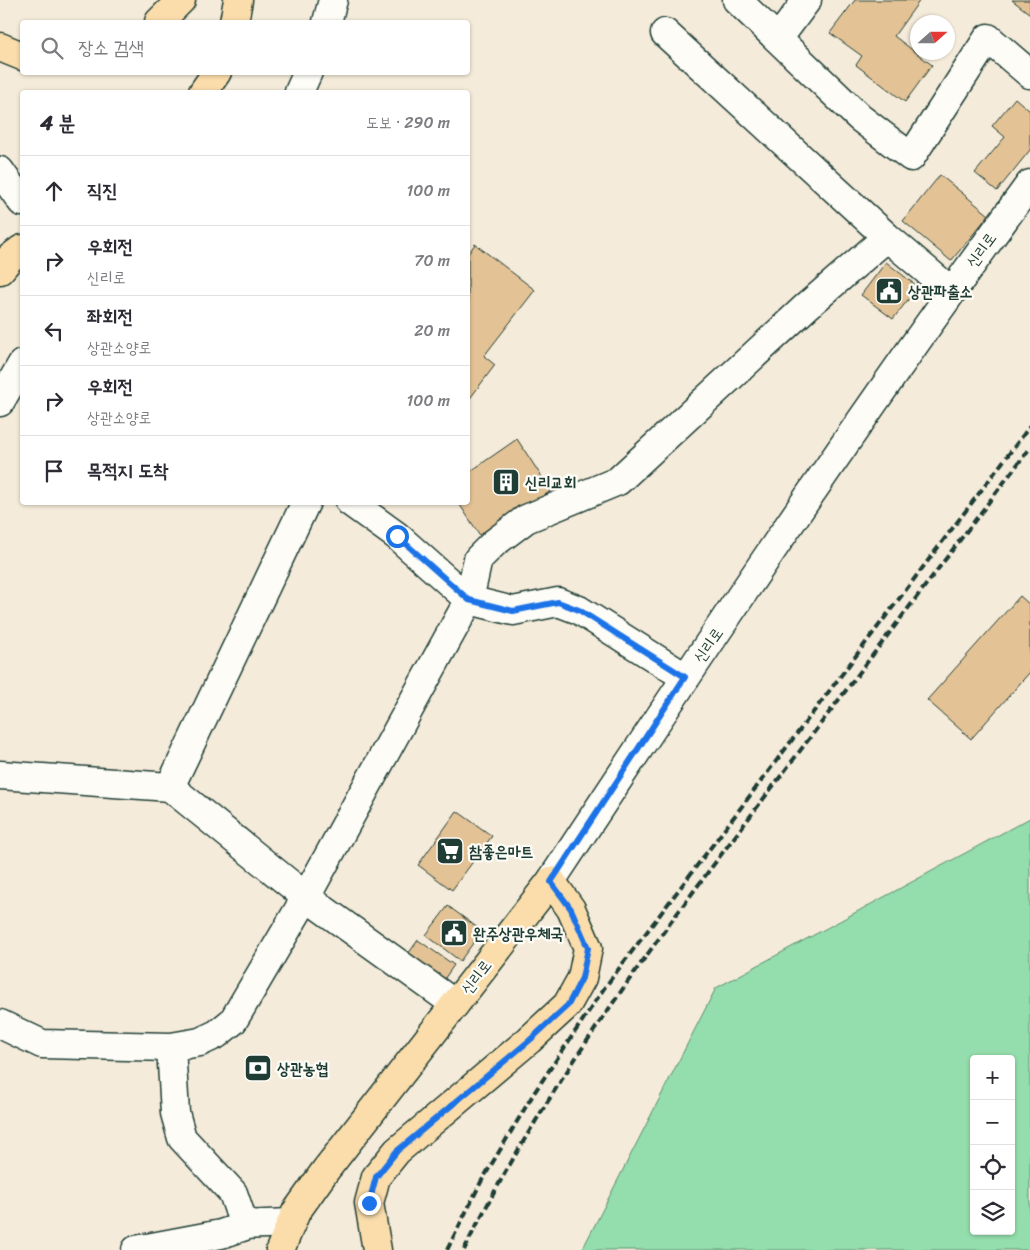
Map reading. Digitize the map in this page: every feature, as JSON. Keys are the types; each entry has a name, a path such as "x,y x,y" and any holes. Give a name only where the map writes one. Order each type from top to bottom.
{"main road":[{"path":"161,20 181,0"},
{"path":"234,20 238,0"},
{"path":"0,47 20,55"},
{"path":"204,90 215,75"},
{"path":"376,1248 369,1203 376,1177 397,1151 530,1040 568,1005 582,978 588,948 571,909 551,882"},
{"name":"신리로","path":"280,1250 296,1212 325,1171 551,882"}],"street":[{"path":"328,20 333,0"},
{"path":"778,40 807,0"},
{"path":"747,3 778,40 860,118 911,157 988,38 1030,74"},
{"path":"665,33 887,237 951,291"},
{"path":"300,90 307,75"},
{"path":"0,171 20,199"},
{"name":"신리로","path":"551,882 685,677 951,291 1030,184"},
{"path":"0,1024 42,1044 171,1047 200,1042 217,1034 232,1021 306,898 469,600 478,559 494,543 526,518 618,481 806,307 887,237"},
{"path":"0,402 20,367"},
{"path":"170,787 305,505"},
{"path":"354,505 397,536 469,600 513,611 558,602 579,610 685,677"},
{"path":"0,775 170,787 306,898 454,1004"},
{"path":"171,1047 175,1113 182,1138 232,1193 244,1225 248,1225"},
{"path":"136,1250 222,1234 248,1225 291,1223"}],"green space":[{"path":"1030,818 1030,1250 582,1250 716,988"}],"building":[{"path":"855,0 920,0 894,36 910,48 910,60 925,60 932,65 905,102 856,65 862,56 830,33"},
{"path":"1012,0 1030,0 1030,14"},
{"path":"1015,98 1030,111 1030,150 997,191 975,173 1005,137 992,126"},
{"path":"940,175 989,215 951,261 903,221"},
{"path":"475,244 535,290 484,356 495,365 470,398 470,251"},
{"name":"상관파출소","path":"886,262 918,287 893,319 861,295"},
{"name":"신리교회","path":"517,439 551,491 481,537 460,505 470,505 470,472"},
{"path":"1020,596 1030,605 1030,672 971,739 927,700"},
{"path":"457,811 492,836 452,890 418,865"},
{"name":"완주상관우체국","path":"448,906 482,931 460,961 426,935"},
{"path":"418,940 454,965 440,985 404,960"}],"railway":[{"path":"447,1250 481,1182 534,1093 605,987 1030,426"},
{"path":"464,1250 495,1190 529,1132 602,1019 680,909 1030,448"}],"place":[{"name":"상관파출소","path":"889,291"},
{"name":"신리교회","path":"506,482"},
{"name":"참좋은마트","path":"450,851"},
{"name":"완주상관우체국","path":"454,933"},
{"name":"상관농협","path":"258,1068"}],"route":[{"path":"369,1203 376,1177 397,1151 530,1040 568,1005 582,978 588,948 571,909 551,882 685,677 579,610 558,602 513,611 469,600 397,536"}]}
